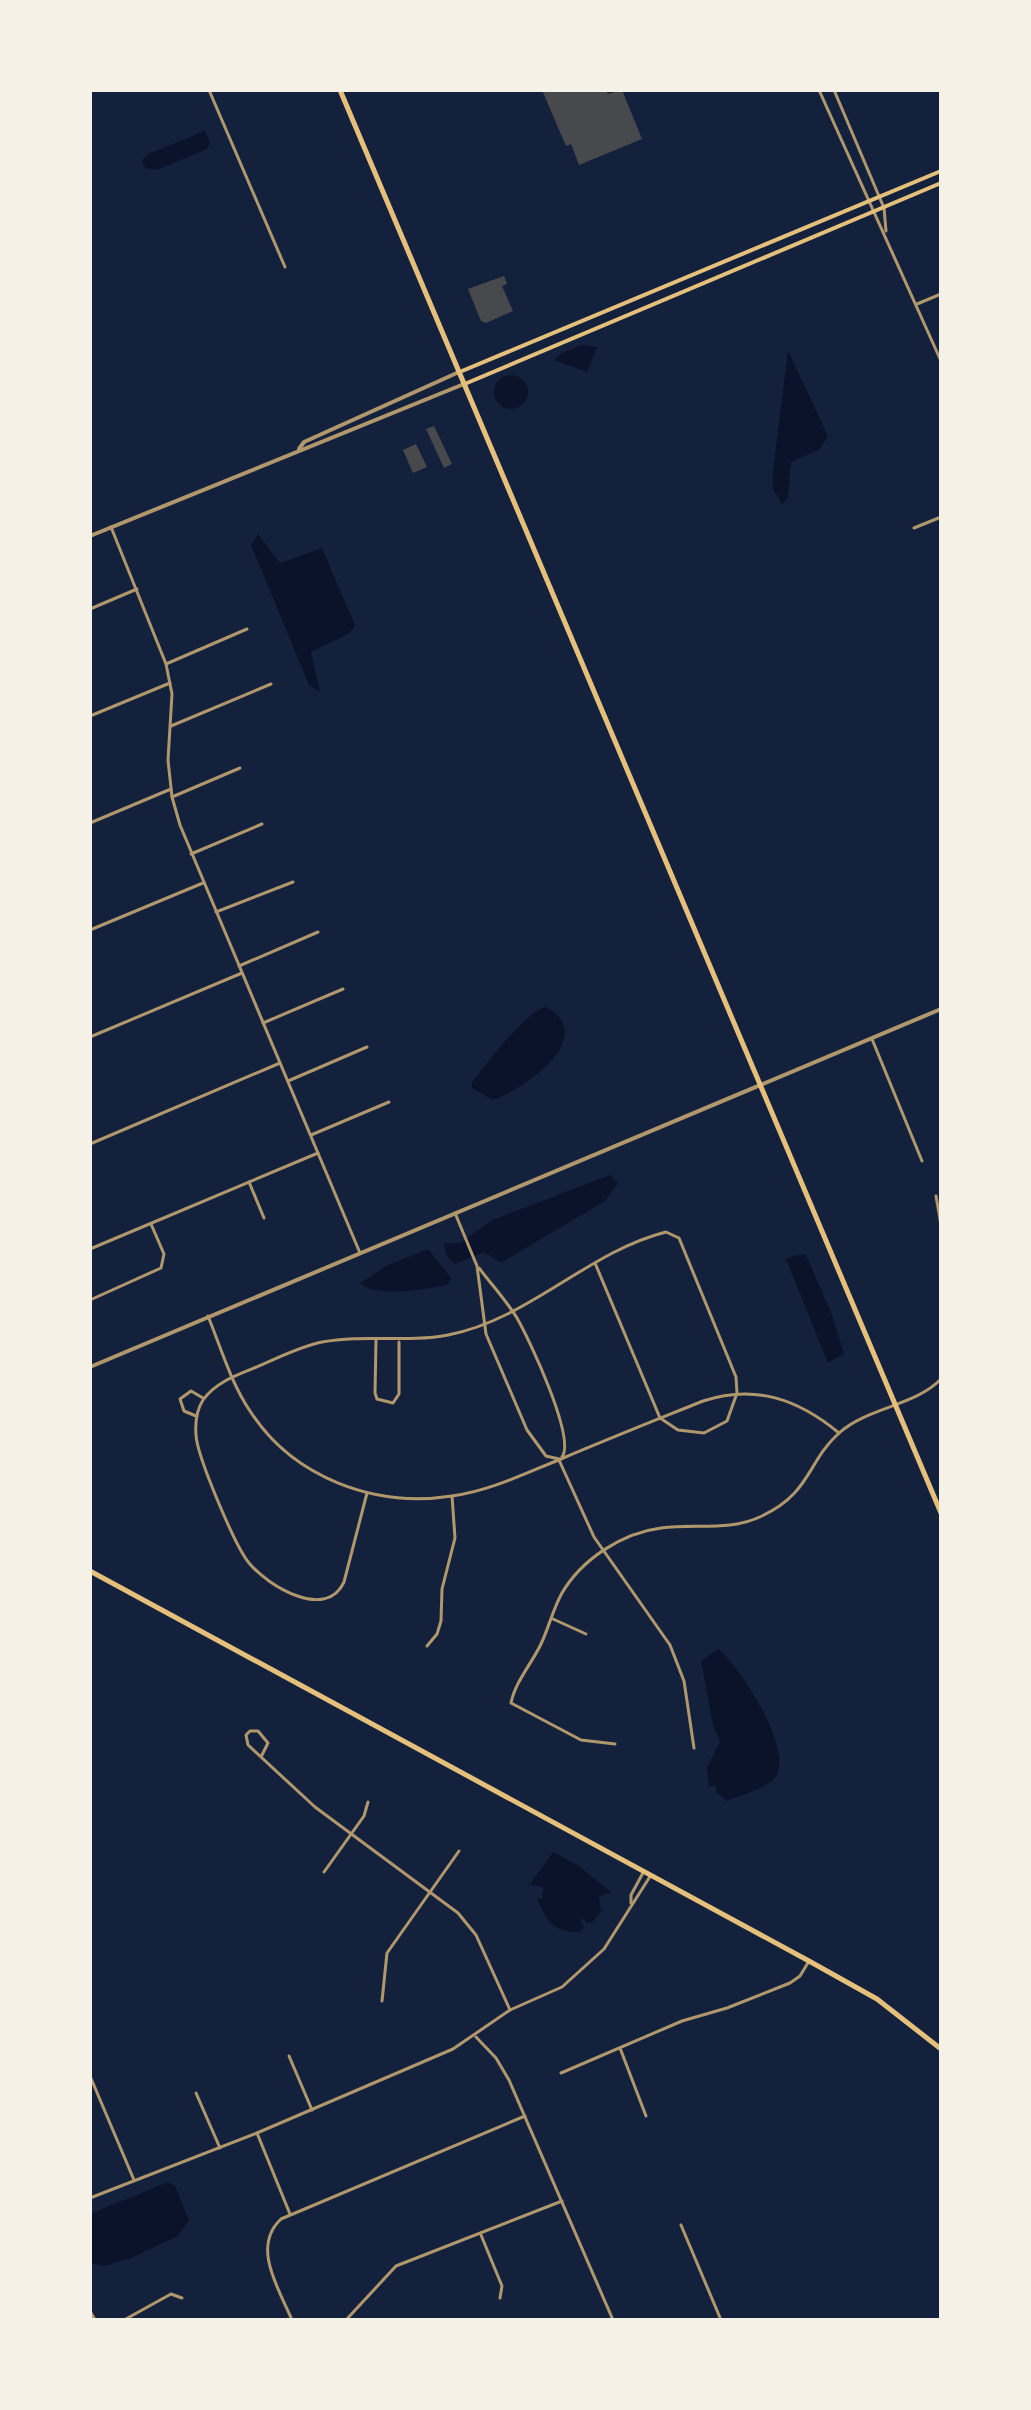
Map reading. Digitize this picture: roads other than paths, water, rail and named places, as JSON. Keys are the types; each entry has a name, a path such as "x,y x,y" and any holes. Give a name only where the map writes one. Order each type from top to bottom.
{"main road":[{"path":"340,90 462,371 941,1513"},
{"path":"462,371 941,171"},
{"path":"467,383 941,183"},
{"path":"90,1571 877,1999 941,2049"}],"street":[{"path":"209,90 285,267"},
{"path":"819,90 868,202 886,231 941,361"},
{"path":"834,90 884,208 886,231"},
{"path":"917,304 941,294"},
{"path":"299,449 304,442 462,371"},
{"path":"90,536 467,383"},
{"path":"914,528 941,517"},
{"path":"111,527 166,664 170,683 172,797 191,854 360,1253"},
{"path":"90,609 137,589"},
{"path":"166,664 247,629"},
{"path":"90,716 170,683"},
{"path":"171,726 271,684"},
{"path":"172,797 240,768"},
{"path":"90,823 171,789"},
{"path":"191,854 262,824"},
{"path":"216,912 293,882"},
{"path":"90,930 203,883"},
{"path":"239,966 318,932"},
{"path":"90,1037 242,973"},
{"path":"263,1023 343,989"},
{"path":"90,1367 941,1009"},
{"path":"872,1039 922,1161"},
{"path":"288,1081 367,1047"},
{"path":"90,1144 280,1063"},
{"path":"311,1135 389,1102"},
{"path":"90,1249 318,1153"},
{"path":"249,1182 264,1218"},
{"path":"936,1196 941,1225"},
{"path":"455,1213 477,1266 485,1326 527,1430 546,1456 559,1460"},
{"path":"90,1300 161,1268 164,1254 151,1224"},
{"path":"367,1493 341,1588 329,1599 305,1599 263,1576 243,1555 198,1449 196,1416 204,1399 233,1377 320,1343 399,1341 451,1335 485,1326 514,1313 595,1263 661,1234 671,1233 679,1238 736,1377 737,1393 727,1421 704,1433 678,1430 660,1418 595,1263"},
{"path":"477,1266 514,1313 560,1416 567,1447 559,1460"},
{"path":"208,1316 250,1412 288,1454 322,1477 367,1493 408,1498 452,1496 487,1489 713,1397 737,1393 786,1399 818,1416 839,1433"},
{"path":"376,1340 375,1393 377,1399 387,1404 399,1394 399,1341"},
{"path":"615,1744 581,1740 511,1703 568,1584 604,1550 627,1537 659,1528 725,1526 763,1516 800,1489 839,1433 860,1418 923,1392 941,1379"},
{"path":"196,1416 184,1411 180,1399 191,1391 204,1399"},
{"path":"559,1460 577,1507 670,1645 684,1681 694,1748"},
{"path":"427,1646 437,1634 441,1621 442,1589 455,1538 452,1496"},
{"path":"552,1619 586,1634"},
{"path":"261,1757 268,1743 258,1731 250,1731 245,1740 261,1757 351,1835 458,1913 476,1935 510,2010"},
{"path":"324,1872 351,1835 368,1802"},
{"path":"382,2001 387,1953 459,1851"},
{"path":"631,1903 631,1895 644,1871"},
{"path":"90,2198 257,2133 453,2049 510,2010 553,1992 584,1971 610,1940 651,1875"},
{"path":"561,2073 790,1983 800,1976 809,1961"},
{"path":"475,2035 496,2058 525,2116 613,2320"},
{"path":"620,2048 646,2116"},
{"path":"289,2056 312,2110"},
{"path":"90,2076 134,2180"},
{"path":"196,2093 220,2148"},
{"path":"292,2320 267,2261 273,2226 290,2214 525,2116"},
{"path":"257,2133 290,2214"},
{"path":"346,2320 396,2266 562,2201"},
{"path":"681,2225 721,2320"},
{"path":"481,2234 502,2286 500,2298"},
{"path":"124,2320 171,2294 182,2298"},
{"path":"90,2311 95,2320"}],"water":[{"path":"205,131 210,142 207,149 157,170 145,168 142,161 148,154"},
{"path":"582,345 597,347 587,372 554,360 562,353"},
{"path":"788,351 828,436 820,449 791,462 788,498 782,504 773,489 773,470"},
{"path":"511,375 523,380 528,392 523,404 511,409 499,404 494,392 499,380"},
{"path":"258,534 280,563 322,548 355,625 350,633 311,652 320,692 309,685 251,545"},
{"path":"546,1007 560,1019 565,1033 561,1047 551,1061 522,1085 493,1100 472,1088 472,1082 507,1039 528,1018"},
{"path":"610,1175 618,1183 605,1201 501,1263 484,1252 455,1264 446,1255 444,1243 461,1243 492,1220"},
{"path":"428,1249 451,1278 448,1284 389,1291 367,1288 360,1283 386,1266"},
{"path":"806,1255 832,1315 844,1354 828,1363 786,1259"},
{"path":"718,1649 739,1673 763,1712 773,1732 779,1768 768,1784 727,1801 716,1792 716,1786 709,1786 707,1768 720,1741 713,1725 701,1661"},
{"path":"553,1852 579,1866 611,1892 599,1897 601,1911 592,1923 587,1923 583,1918 584,1928 580,1932 563,1930 552,1924 537,1899 542,1899 543,1888 530,1884"},
{"path":"168,2182 175,2186 189,2220 178,2236 131,2258 105,2266 90,2263 90,2214"}]}
